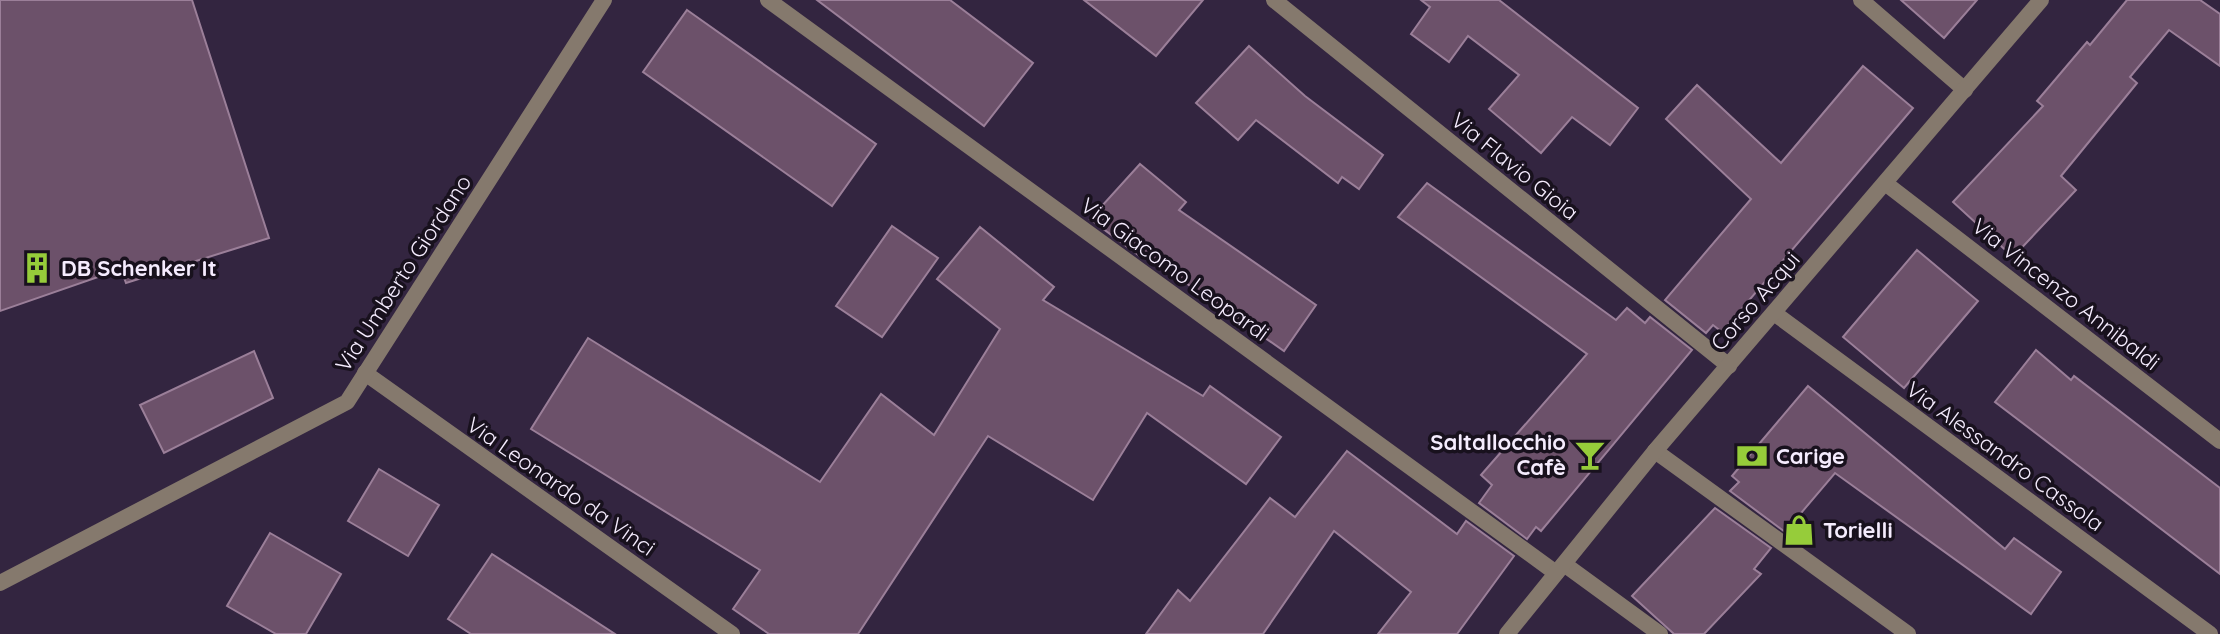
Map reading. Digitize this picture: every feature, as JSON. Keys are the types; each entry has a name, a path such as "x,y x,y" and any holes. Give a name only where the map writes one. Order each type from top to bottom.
{"street":[{"name":"Via Umberto Giordano","path":"0,583 347,402 604,0"},
{"name":"Via Giacomo Leopardi","path":"768,0 1560,568 1660,634"},
{"name":"Via Flavio Gioia","path":"1274,0 1729,366"},
{"path":"1861,0 1965,90"},
{"name":"Corso Acqui","path":"1507,634 1655,451 2041,0"},
{"name":"Via Vincenzo Annibaldi","path":"1885,183 2220,441"},
{"name":"Via Alessandro Cassola","path":"1774,313 2210,634"},
{"name":"Via Leonardo da Vinci","path":"365,373 732,634"},
{"path":"1655,451 1908,634"}],"building":[{"path":"0,0 192,0 269,238 126,283 121,269 0,311"},
{"path":"817,0 950,0 1033,63 984,126"},
{"path":"1084,0 1203,0 1156,56"},
{"path":"1421,0 1499,0 1638,108 1610,145 1572,117 1541,153 1489,109 1519,75 1468,36 1449,62 1411,34 1430,7"},
{"path":"1901,0 1977,0 1944,38"},
{"path":"2127,0 2200,0 2220,14 2220,66 2169,30 2130,77 2137,83 2061,176 2076,190 2013,257 1953,202 2043,106 2037,101"},
{"path":"687,10 876,144 832,206 643,72"},
{"path":"1249,46 1305,96 1383,155 1359,189 1342,177 1338,183 1256,120 1238,140 1196,103"},
{"path":"1863,66 1913,108 1722,332 1713,325 1706,333 1665,300 1751,199 1666,119 1697,85 1781,163"},
{"path":"1140,164 1186,202 1179,210 1316,305 1284,351 1144,254 1141,257 1090,219"},
{"path":"1427,183 1616,320 1627,308 1645,323 1650,317 1692,350 1541,531 1536,527 1527,539 1479,503 1492,485 1481,475 1587,354 1398,217"},
{"path":"892,226 938,258 882,337 836,306"},
{"path":"980,227 1054,287 1043,300 1203,396 1210,386 1281,437 1246,484 1147,413 1093,500 988,436 858,634 769,634 733,609 760,570 531,429 588,338 820,482 881,394 934,435 1000,329 937,279"},
{"path":"1917,250 1978,301 1904,388 1843,337"},
{"path":"2036,350 2071,380 2074,376 2220,488 2220,574 1995,402"},
{"path":"254,351 273,398 164,453 140,405"},
{"path":"1808,386 2005,549 2014,538 2061,572 2031,614 1835,473 1785,532 1730,491 1739,482 1732,476"},
{"path":"1347,451 1457,534 1466,521 1514,556 1457,634 1378,634 1411,592 1334,531 1263,634 1146,634 1178,590 1190,601 1270,498 1295,517"},
{"path":"379,469 439,505 408,556 348,521"},
{"path":"1715,508 1771,548 1754,569 1761,574 1704,634 1674,634 1632,596"},
{"path":"270,533 341,574 306,634 276,634 227,606"},
{"path":"492,554 615,634 471,634 448,619"}],"place":[{"name":"DB Schenker It","path":"37,268"},
{"name":"Saltallocchio Cafè","path":"1590,455"},
{"name":"Carige","path":"1752,456"},
{"name":"Torielli","path":"1799,530"}]}
